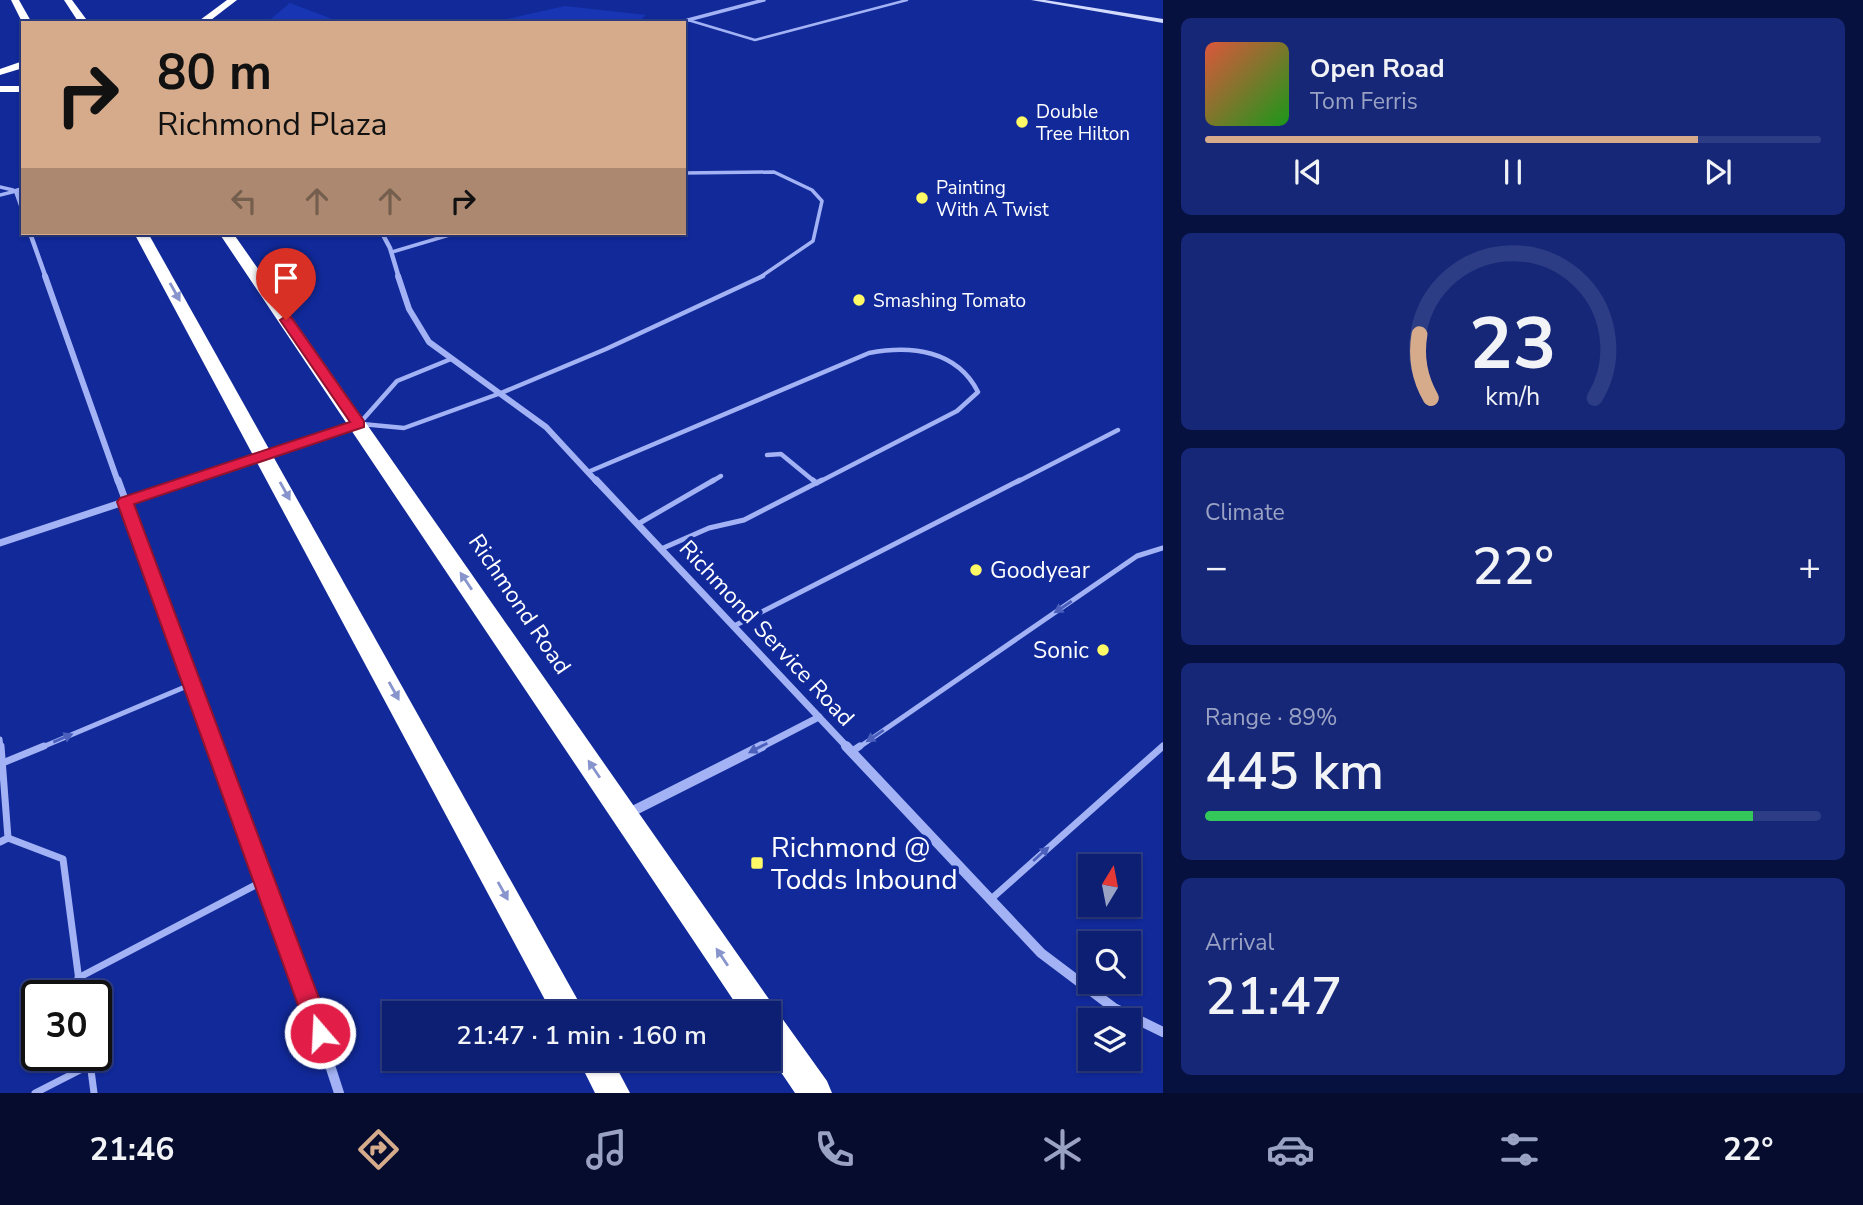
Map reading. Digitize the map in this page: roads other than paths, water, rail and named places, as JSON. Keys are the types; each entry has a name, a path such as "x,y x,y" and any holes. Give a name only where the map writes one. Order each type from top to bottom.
{"highway":[{"path":"15,0 26,21"},
{"path":"68,0 83,21"},
{"path":"204,21 233,0"},
{"path":"0,72 21,65"},
{"path":"0,89 21,89"},
{"path":"142,235 562,1001"},
{"name":"Richmond Road","path":"227,235 752,1001"},
{"path":"781,1044 815,1093"},
{"path":"601,1071 613,1093"}],"street":[{"path":"688,20 764,0"},
{"path":"1034,0 1163,21"},
{"path":"21,190 16,191 21,205"},
{"path":"31,235 125,502 313,1013 339,1093"},
{"name":"Richmond Service Road","path":"383,235 399,270 404,297 418,328 429,342 546,426 1041,953 1097,997 1149,1027 1163,1032"},
{"path":"0,543 359,424"},
{"path":"626,815 819,717"}],"lane":[{"path":"677,21 688,20 755,40 906,0"},
{"path":"359,424 404,428 501,393 769,274 813,241 822,201 812,190 774,172 686,173"},
{"path":"0,187 16,191"},
{"path":"0,195 16,191"},
{"path":"392,253 450,235"},
{"path":"588,472 869,353 888,348 935,353 974,380 978,392 957,411 744,520 709,528 661,549"},
{"path":"359,424 397,381 451,359"},
{"path":"734,626 1118,430"},
{"path":"767,455 781,454 817,483"},
{"path":"638,524 721,476"},
{"path":"851,752 1137,556 1163,548"},
{"path":"2,763 192,684"},
{"path":"0,739 4,840 63,859 79,978 265,880"},
{"path":"990,900 1163,746"},
{"path":"35,1093 72,1071"},
{"path":"91,1071 94,1093"}],"place":[{"name":"Double Tree Hilton","path":"1022,122"},
{"name":"Painting With A Twist","path":"922,198"},
{"name":"Smashing Tomato","path":"859,300"},
{"name":"Goodyear","path":"976,570"},
{"name":"Sonic","path":"1103,650"},
{"name":"Richmond @ Todds Inbound","path":"757,863"}]}
